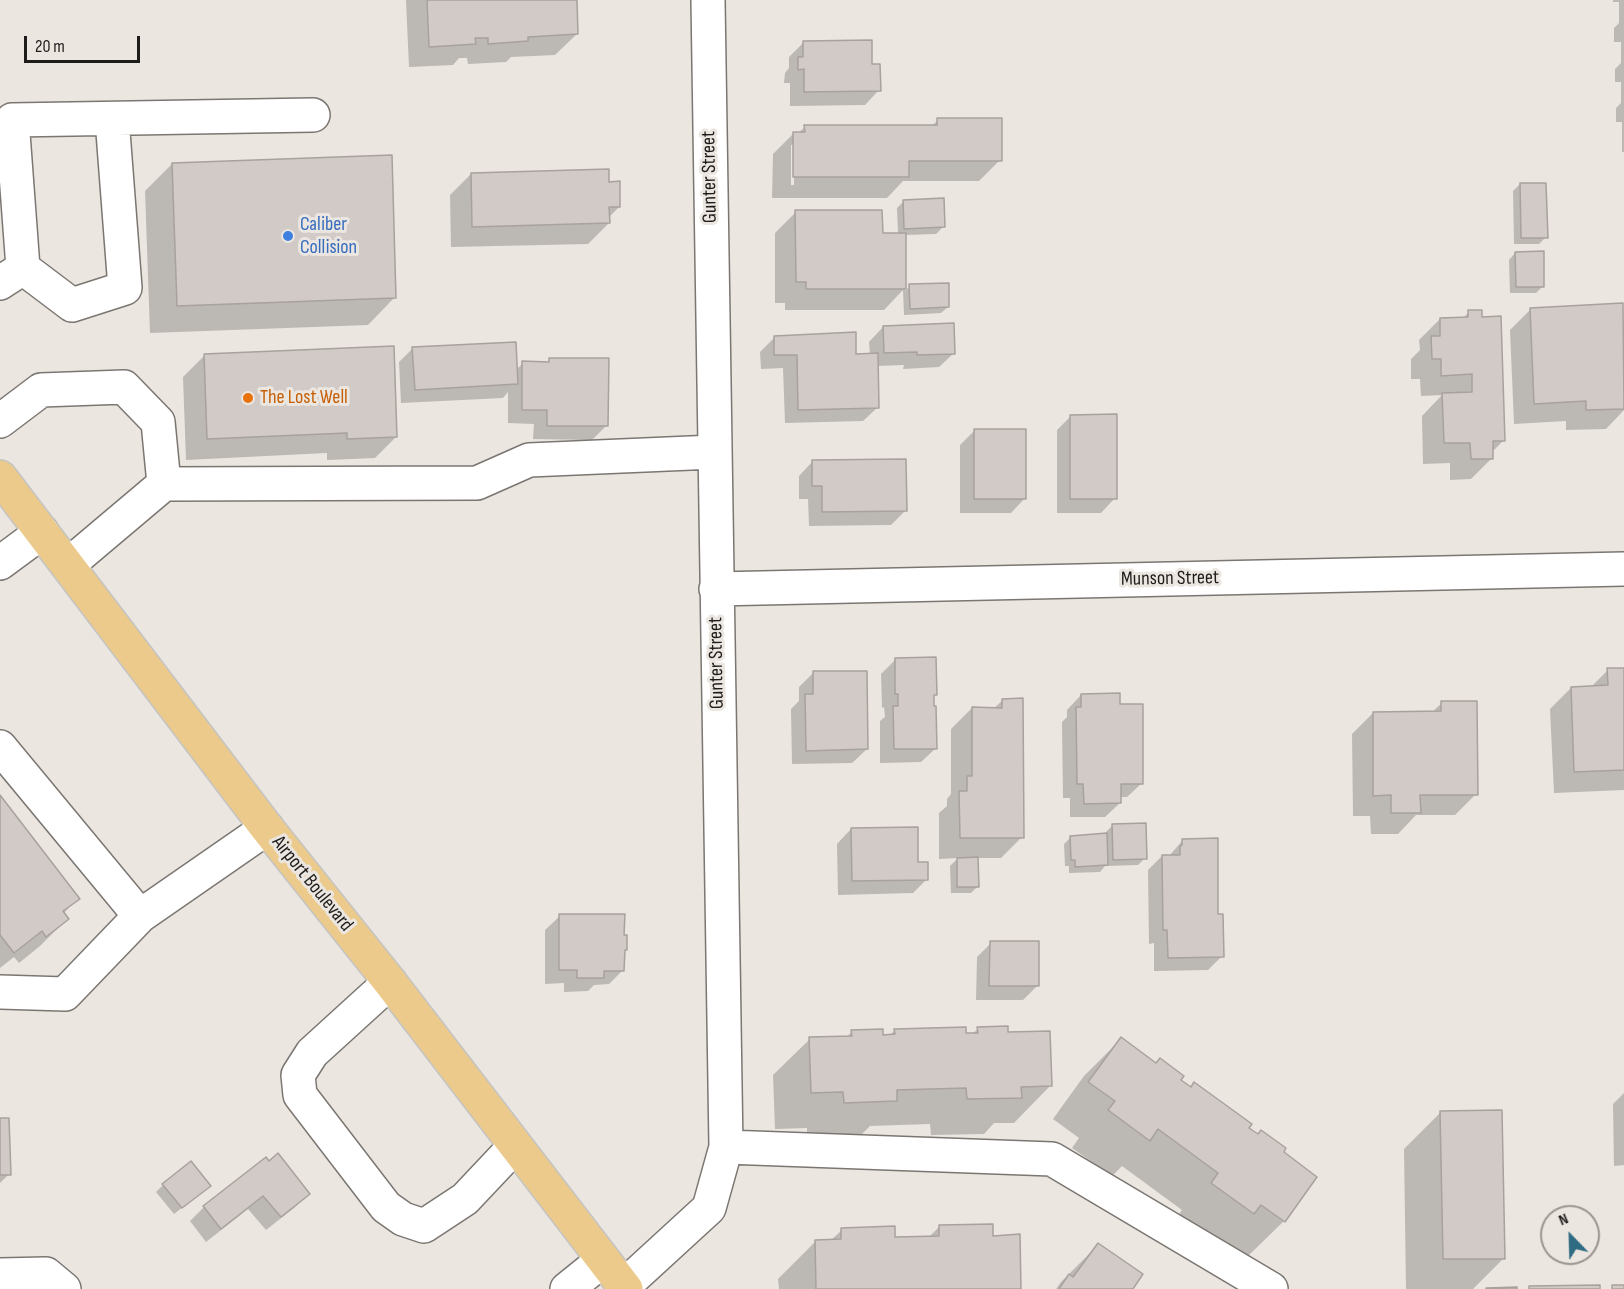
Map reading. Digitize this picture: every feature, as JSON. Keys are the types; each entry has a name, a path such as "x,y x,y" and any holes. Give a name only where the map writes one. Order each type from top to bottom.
{"main road":[{"name":"Airport Boulevard","path":"0,477 267,828 390,982 625,1288"}],"street":[{"name":"Gunter Street","path":"625,1288 709,1208 726,1147 708,0"},
{"path":"112,119 125,288 72,305 12,276 12,120 313,116"},
{"path":"0,421 41,390 124,387 158,422 164,484"},
{"path":"68,565 164,484 477,483 529,460 714,452"},
{"path":"0,563 42,531"},
{"name":"Munson Street","path":"716,590 1624,569"},
{"path":"0,747 140,916"},
{"path":"0,992 65,994 140,916 267,828"},
{"path":"390,982 312,1053 298,1075 300,1095 386,1207 403,1219 424,1226 465,1199 515,1146"},
{"path":"726,1147 1052,1159 1271,1289"},
{"path":"567,1289 603,1260"},
{"path":"0,1275 46,1274 64,1289"}],"building":[{"path":"427,0 577,0 578,34 528,37 528,41 488,44 488,38 475,38 476,44 429,47"},
{"path":"872,40 872,64 880,64 881,91 804,92 804,69 798,70 798,57 803,57 803,41"},
{"path":"937,118 1002,118 1002,161 909,161 909,177 793,177 793,132 805,132 804,125 937,125"},
{"path":"392,155 396,298 177,306 172,163"},
{"path":"609,169 609,182 620,181 620,207 609,207 610,223 472,227 471,173"},
{"path":"1520,183 1546,183 1548,238 1521,238"},
{"path":"944,198 945,227 904,229 903,200"},
{"path":"795,210 882,210 883,233 906,233 906,289 806,289 806,282 796,282"},
{"path":"1544,251 1544,287 1516,287 1515,252"},
{"path":"949,283 949,307 910,309 909,284"},
{"path":"1623,303 1624,409 1586,410 1586,401 1534,404 1530,308"},
{"path":"1468,310 1482,310 1482,317 1501,316 1505,441 1493,441 1493,459 1471,459 1470,443 1444,443 1442,393 1472,392 1472,374 1441,376 1441,359 1432,359 1431,336 1440,336 1440,318 1468,317"},
{"path":"954,323 955,354 884,353 883,326"},
{"path":"856,332 856,354 878,353 879,408 798,410 797,355 774,355 774,336"},
{"path":"516,342 518,384 415,390 412,347"},
{"path":"394,346 397,437 347,439 347,433 207,439 204,354"},
{"path":"549,358 609,358 608,426 547,426 547,410 522,410 522,361 549,362"},
{"path":"1117,414 1117,499 1070,499 1070,415"},
{"path":"974,429 1026,429 1026,499 974,499"},
{"path":"906,459 907,511 822,512 822,486 812,486 812,460"},
{"path":"936,657 937,695 934,695 934,706 936,706 937,749 894,749 893,706 898,706 898,694 895,694 895,658"},
{"path":"1607,668 1624,668 1624,770 1574,772 1571,687 1608,685"},
{"path":"813,671 867,671 868,749 806,751 805,694 813,694"},
{"path":"1120,693 1120,704 1143,704 1143,784 1121,784 1121,803 1084,804 1083,784 1077,784 1076,707 1081,707 1081,694"},
{"path":"1023,698 1024,838 960,838 959,791 967,791 967,776 972,776 972,707 1002,708 1002,699"},
{"path":"1441,701 1477,701 1478,795 1420,795 1421,813 1391,813 1391,795 1373,796 1373,712 1441,711"},
{"path":"0,795 80,899 63,911 69,919 46,937 42,931 14,953 0,935"},
{"path":"1146,823 1147,859 1113,860 1112,824"},
{"path":"918,827 918,862 928,862 928,880 852,881 851,828"},
{"path":"1107,833 1108,865 1075,867 1075,860 1071,860 1070,836"},
{"path":"1218,838 1218,914 1223,914 1224,957 1168,958 1167,930 1163,930 1162,855 1180,855 1182,839"},
{"path":"978,857 979,887 957,887 957,858"},
{"path":"559,914 625,914 624,935 627,935 627,950 625,950 624,971 604,971 604,978 577,978 577,970 559,970"},
{"path":"990,941 1039,941 1039,986 989,986"},
{"path":"1008,1026 1008,1032 1050,1031 1052,1086 1021,1087 1022,1098 967,1099 966,1088 897,1090 897,1101 844,1103 843,1092 811,1093 809,1037 852,1036 851,1030 883,1029 883,1035 895,1034 894,1029 966,1027 966,1033 978,1033 977,1027"},
{"path":"1121,1037 1156,1063 1160,1058 1184,1076 1181,1080 1191,1087 1194,1082 1252,1124 1249,1128 1258,1134 1261,1130 1286,1148 1284,1152 1317,1177 1285,1222 1261,1205 1254,1214 1211,1183 1218,1173 1158,1129 1150,1141 1108,1110 1115,1101 1088,1082"},
{"path":"1502,1110 1505,1259 1443,1259 1440,1111"},
{"path":"0,1118 9,1118 11,1175 0,1175"},
{"path":"278,1153 310,1194 281,1217 263,1196 221,1229 203,1206 266,1157 269,1161"},
{"path":"191,1161 211,1186 182,1208 162,1184"},
{"path":"993,1224 993,1236 1020,1234 1021,1289 816,1289 815,1240 841,1239 841,1228 895,1226 895,1237 939,1236 939,1225"},
{"path":"1098,1243 1143,1274 1133,1289 1059,1289 1069,1274 1073,1277"},
{"path":"1600,1285 1600,1289 1529,1289 1529,1286"},
{"path":"1612,1285 1624,1285 1624,1289 1612,1289"},
{"path":"1517,1287 1517,1289 1486,1289 1486,1288"}],"place":[{"name":"Caliber Collision","path":"288,236"},
{"name":"The Lost Well","path":"248,398"}]}
